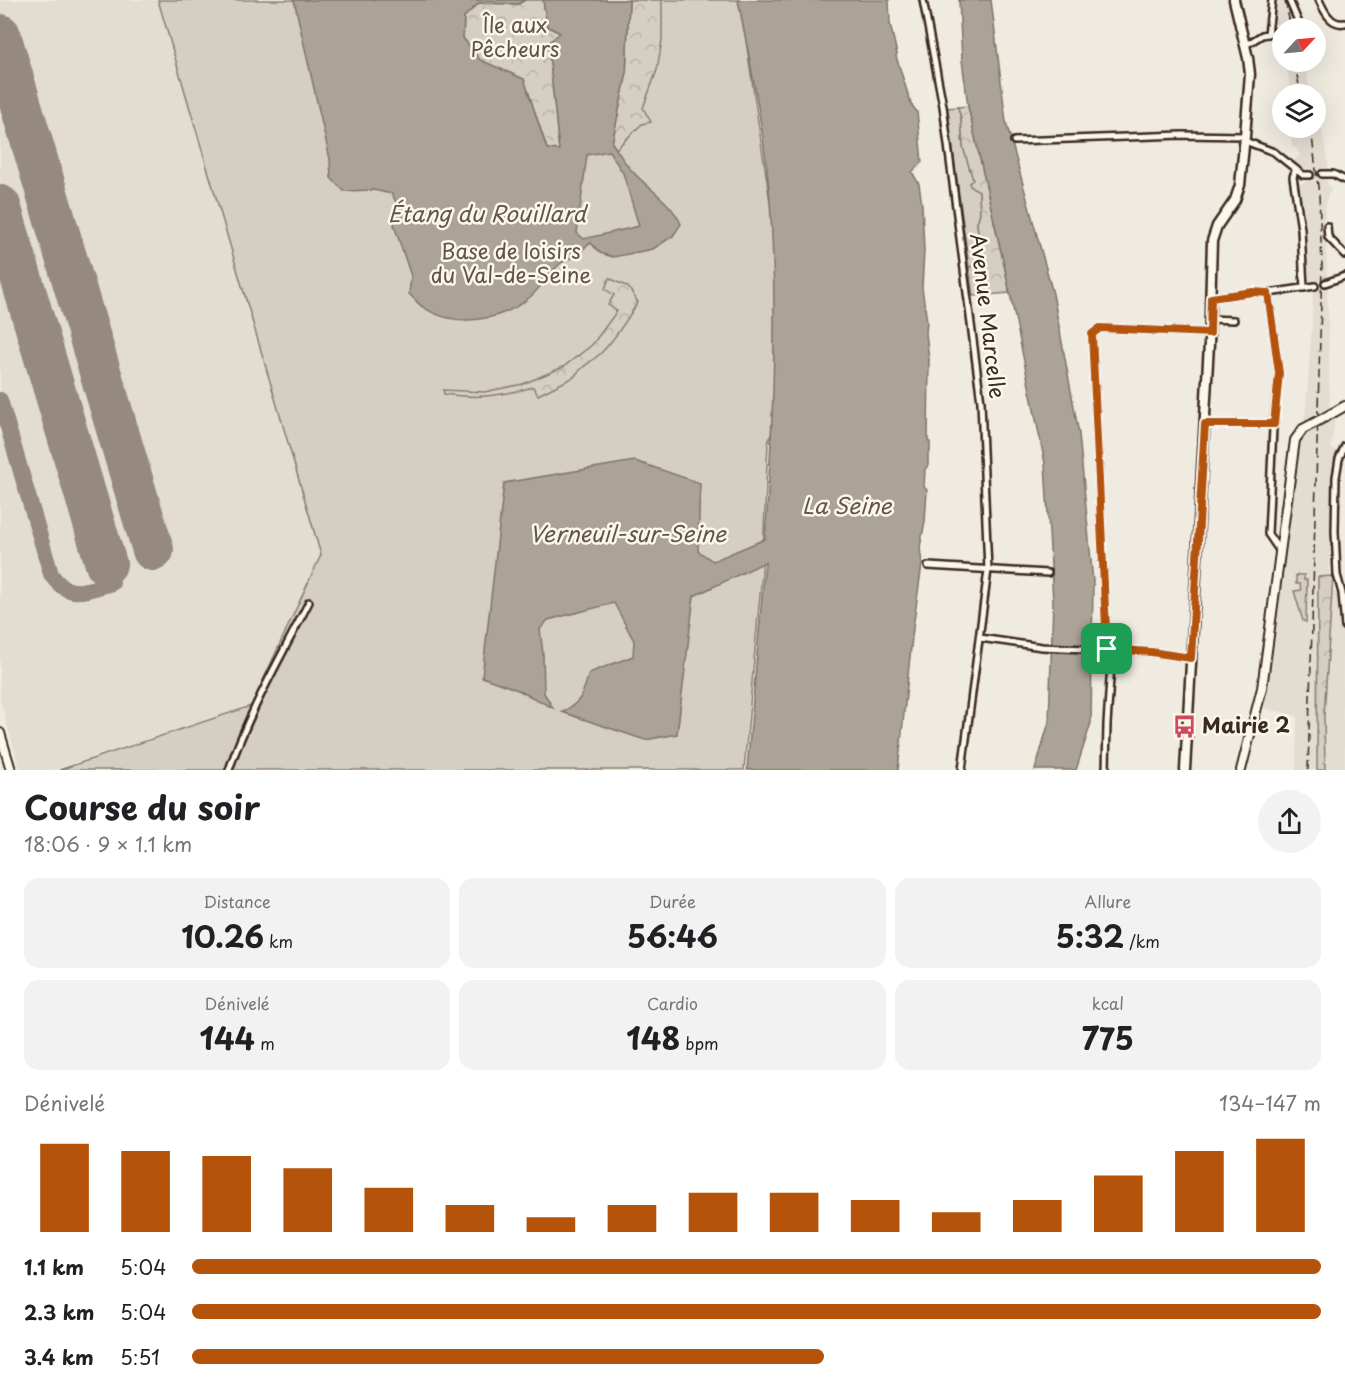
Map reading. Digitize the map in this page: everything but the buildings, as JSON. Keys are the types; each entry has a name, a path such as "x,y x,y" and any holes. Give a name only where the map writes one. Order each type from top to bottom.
{"main road":[{"path":"1185,770 1210,333 1212,241 1217,226 1235,200 1240,185 1250,74 1246,45 1234,0"}],"street":[{"name":"Avenue Marcelle","path":"923,0 924,16 943,106 981,402 988,570 962,770"},
{"path":"1268,34 1272,0"},
{"path":"1289,0 1296,18"},
{"path":"1319,0 1331,20 1340,24 1345,23"},
{"path":"1246,45 1262,35 1272,33"},
{"path":"1014,141 1182,135 1245,139 1274,152 1295,171 1303,175 1311,175"},
{"path":"1295,171 1293,177 1301,229 1304,288"},
{"path":"1322,174 1333,174 1345,180"},
{"path":"1327,226 1328,237 1345,255"},
{"path":"1325,283 1345,276"},
{"path":"1211,298 1253,292 1268,293 1315,285"},
{"path":"1268,293 1279,373 1268,534 1279,550"},
{"path":"1210,319 1234,320"},
{"path":"1106,770 1109,649 1092,334 1100,328 1210,333"},
{"path":"1241,770 1262,688 1295,440 1303,429 1345,406"},
{"path":"1205,424 1274,424"},
{"path":"1345,446 1336,477 1335,541 1337,575 1342,593 1345,627"},
{"path":"928,566 1048,573"},
{"path":"229,770 258,699 309,602"},
{"path":"980,638 1042,647 1097,648 1191,658"},
{"path":"0,733 11,770"}],"shaded area":[{"path":"0,0 158,0 321,555 249,706 53,770 20,770 0,700"},
{"path":"1274,0 1287,0 1294,18 1274,18"},
{"path":"1288,72 1307,72 1308,84 1289,84"},
{"path":"1292,138 1323,138 1329,169 1323,174 1331,189 1327,196 1324,225 1326,231 1330,409 1335,420 1331,448 1337,451 1332,466 1329,591 1339,592 1344,633 1345,770 1296,770 1297,716 1263,708 1286,526 1306,408 1312,322 1313,284 1309,282 1305,215 1299,185 1310,179 1310,174 1304,173 1292,163 1300,155 1296,147 1292,148"}],"green space":[{"name":"Base de loisirs du Val-de-Seine","path":"158,0 740,0 776,242 773,429 768,443 762,573 744,770 59,770 251,706 321,555"},
{"name":"Île aux Pêcheurs","path":"525,0 543,0 547,26 561,33 548,43 559,150 547,149 524,79 480,60 463,38 464,17 479,3 518,4"},
{"path":"629,0 662,0 662,40 657,70 643,108 651,122 642,124 616,149 612,143 626,77"},
{"path":"968,106 1010,293 973,296 969,267 982,265 977,223 980,213 979,191 969,183 973,180 963,147 958,107"},
{"path":"958,107 963,147 979,191 980,213 977,223 982,265 969,267 947,108"},
{"path":"609,278 628,287 638,302 607,347 574,377 538,395 533,387 488,396 444,394 443,390 484,392 523,384 563,367 592,345 617,311 608,305 614,295 605,289"},
{"path":"1296,575 1304,575 1304,580 1307,580 1306,622 1303,621 1294,591 1301,590 1300,584 1296,584"},
{"path":"1333,576 1324,716 1325,770 1317,770 1318,577"}],"water":[{"name":"Étang du Rouillard","path":"294,0 525,0 518,4 479,3 464,17 463,38 480,60 524,79 547,149 559,150 548,43 560,33 547,26 543,0 629,0 626,77 612,143 629,167 666,203 681,224 673,236 653,249 613,257 600,253 591,243 561,263 530,297 506,312 478,319 449,318 423,307 409,294 411,276 394,225 399,208 392,194 373,190 344,191 331,178 330,159","holes":["609,151 623,173 639,226 584,239 577,233 587,155"]},
{"name":"La Seine","path":"738,0 889,0 890,24 896,56 911,104 917,112 922,162 912,172 919,184 922,205 924,250 922,288 929,360 928,441 930,452 928,453 928,466 925,469 924,487 927,490 920,547 922,564 898,770 747,770 765,562 694,596 677,734 645,740 562,712 581,697 589,673 633,656 634,641 614,603 548,620 540,629 544,693 553,708 518,690 482,677 504,483 635,461 700,483 698,551 713,561 765,539 774,370 774,286 770,202 753,75"},
{"path":"959,0 991,0 1006,122 1053,294 1079,434 1093,582 1091,723 1076,770 1035,770 1049,722 1053,601 1045,463 1005,269 968,106 962,60"}],"taxiway":[{"path":"0,400 51,574 64,588 71,591 86,590 112,583 106,564"}],"runway":[{"path":"0,35 153,550"},
{"path":"0,206 106,564"}],"tunnel":[{"path":"1310,175 1322,174"}],"railway":[{"path":"1285,0 1289,18"},
{"path":"1296,72 1299,84"},
{"path":"1308,770 1322,265 1319,195 1312,138"}],"place":[{"name":"Mairie 2","path":"1184,726"}],"route":[{"path":"1253,292 1268,293 1279,373 1274,424 1205,424 1191,658 1107,649 1092,334 1100,328 1210,333 1211,298 1253,292"}],"water label":[{"name":"Verneuil-sur-Seine","path":"628,534"}]}
